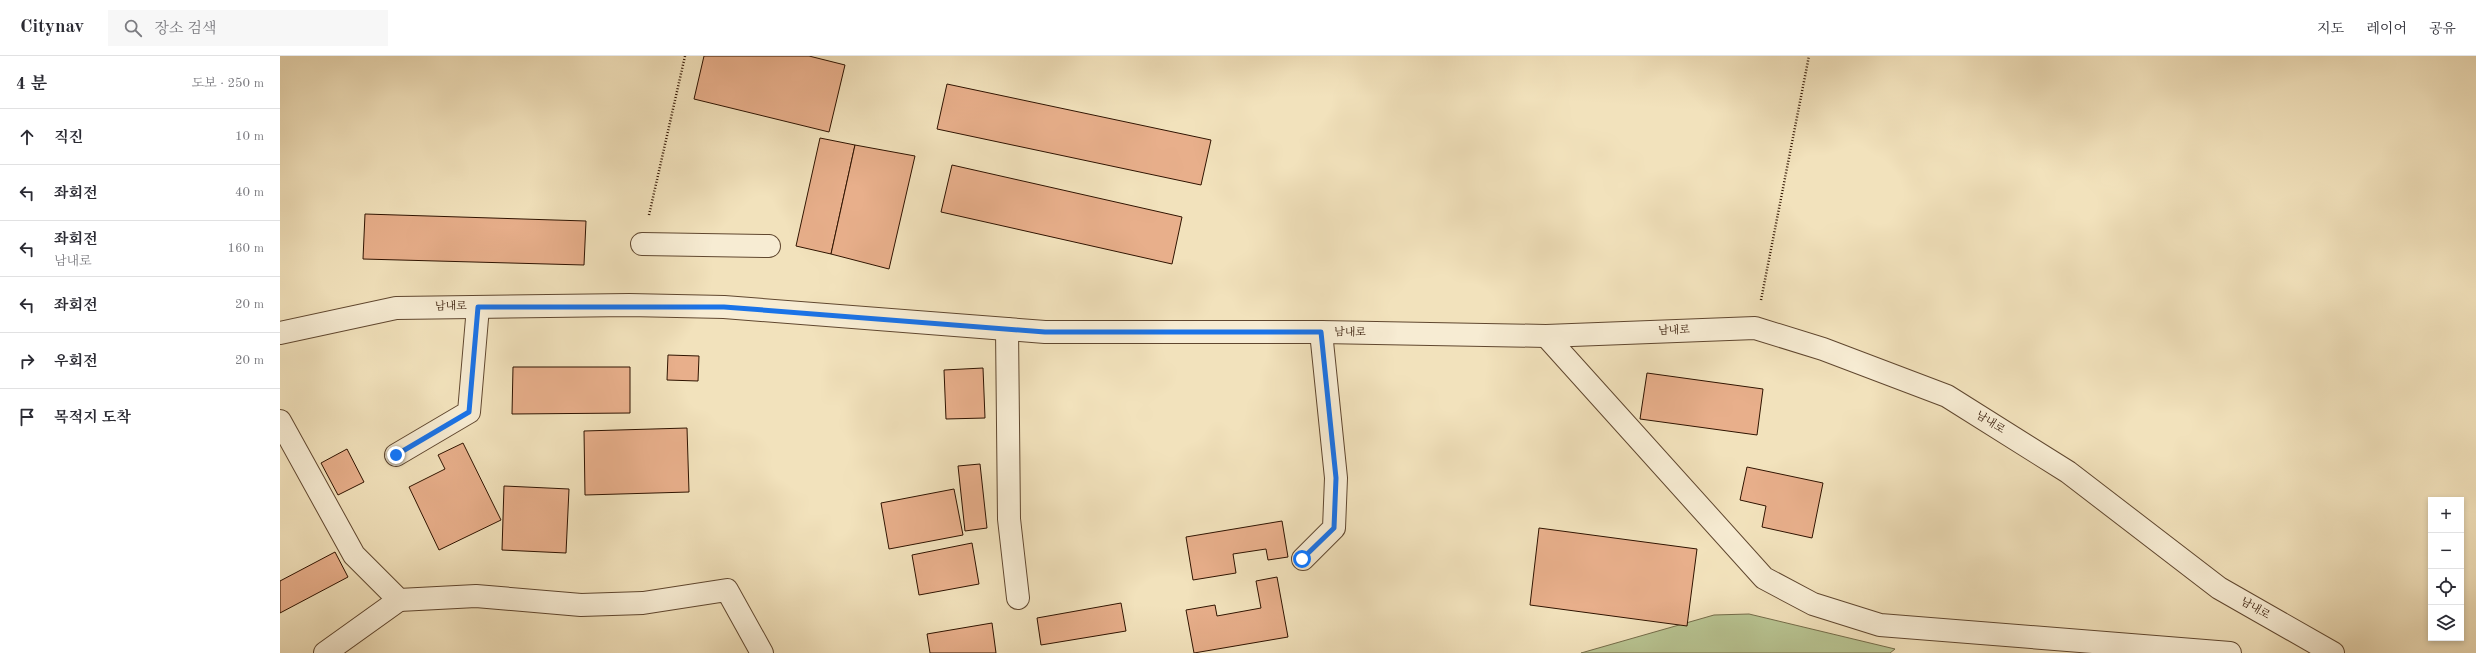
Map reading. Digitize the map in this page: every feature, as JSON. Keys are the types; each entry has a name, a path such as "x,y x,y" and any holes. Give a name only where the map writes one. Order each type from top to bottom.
{"street":[{"path":"642,244 769,246"},
{"path":"396,455 469,412 478,307"},
{"name":"남내로","path":"280,333 396,308 478,307 724,307 1045,332 1321,332 1546,336 1756,328 1823,349 1947,396 2068,472 2218,588 2333,653"},
{"path":"1007,329 1009,520 1018,598"},
{"path":"1302,559 1334,528 1336,478 1321,332"},
{"path":"1546,336 1764,578 1813,604 1880,625 2230,653"},
{"path":"280,421 354,555 399,600"},
{"path":"325,653 399,600 476,596 581,605 642,603 727,590 762,653"}],"path":[{"path":"642,244 685,56"},
{"path":"1756,328 1809,56"}],"green space":[{"path":"1749,614 1895,649 1890,653 1581,653 1714,615"}],"building":[{"path":"704,56 809,56 845,65 829,132 694,99"},
{"path":"947,84 1211,140 1201,185 937,129"},
{"path":"820,138 855,145 831,254 796,246"},
{"path":"855,145 915,156 889,269 831,254"},
{"path":"952,165 1182,217 1172,264 941,212"},
{"path":"365,214 586,221 584,265 363,259"},
{"path":"668,355 699,356 698,381 667,380"},
{"path":"513,367 630,367 630,413 512,414"},
{"path":"983,368 985,418 946,419 944,370"},
{"path":"1647,373 1763,389 1757,435 1640,419"},
{"path":"687,428 689,492 585,495 584,431"},
{"path":"463,443 501,520 439,550 409,487 445,469 438,455"},
{"path":"347,449 364,482 338,495 321,463"},
{"path":"980,464 987,528 965,531 958,466"},
{"path":"1747,467 1823,483 1812,538 1762,527 1766,506 1740,500"},
{"path":"504,486 569,489 566,553 502,550"},
{"path":"954,489 963,535 889,549 881,503"},
{"path":"1282,521 1288,557 1268,560 1266,549 1233,554 1236,573 1193,580 1186,537"},
{"path":"1539,528 1697,549 1687,626 1530,605"},
{"path":"972,543 979,584 919,595 912,555"},
{"path":"335,552 348,577 280,613 280,581"},
{"path":"1277,577 1288,637 1194,653 1186,610 1215,605 1217,616 1261,608 1256,581"},
{"path":"1121,603 1126,631 1041,645 1037,618"},
{"path":"992,623 996,653 930,653 927,634"}],"route":[{"path":"396,455 469,412 478,307 629,305 724,307 1045,332 1321,332 1336,478 1334,528 1302,559"}]}
